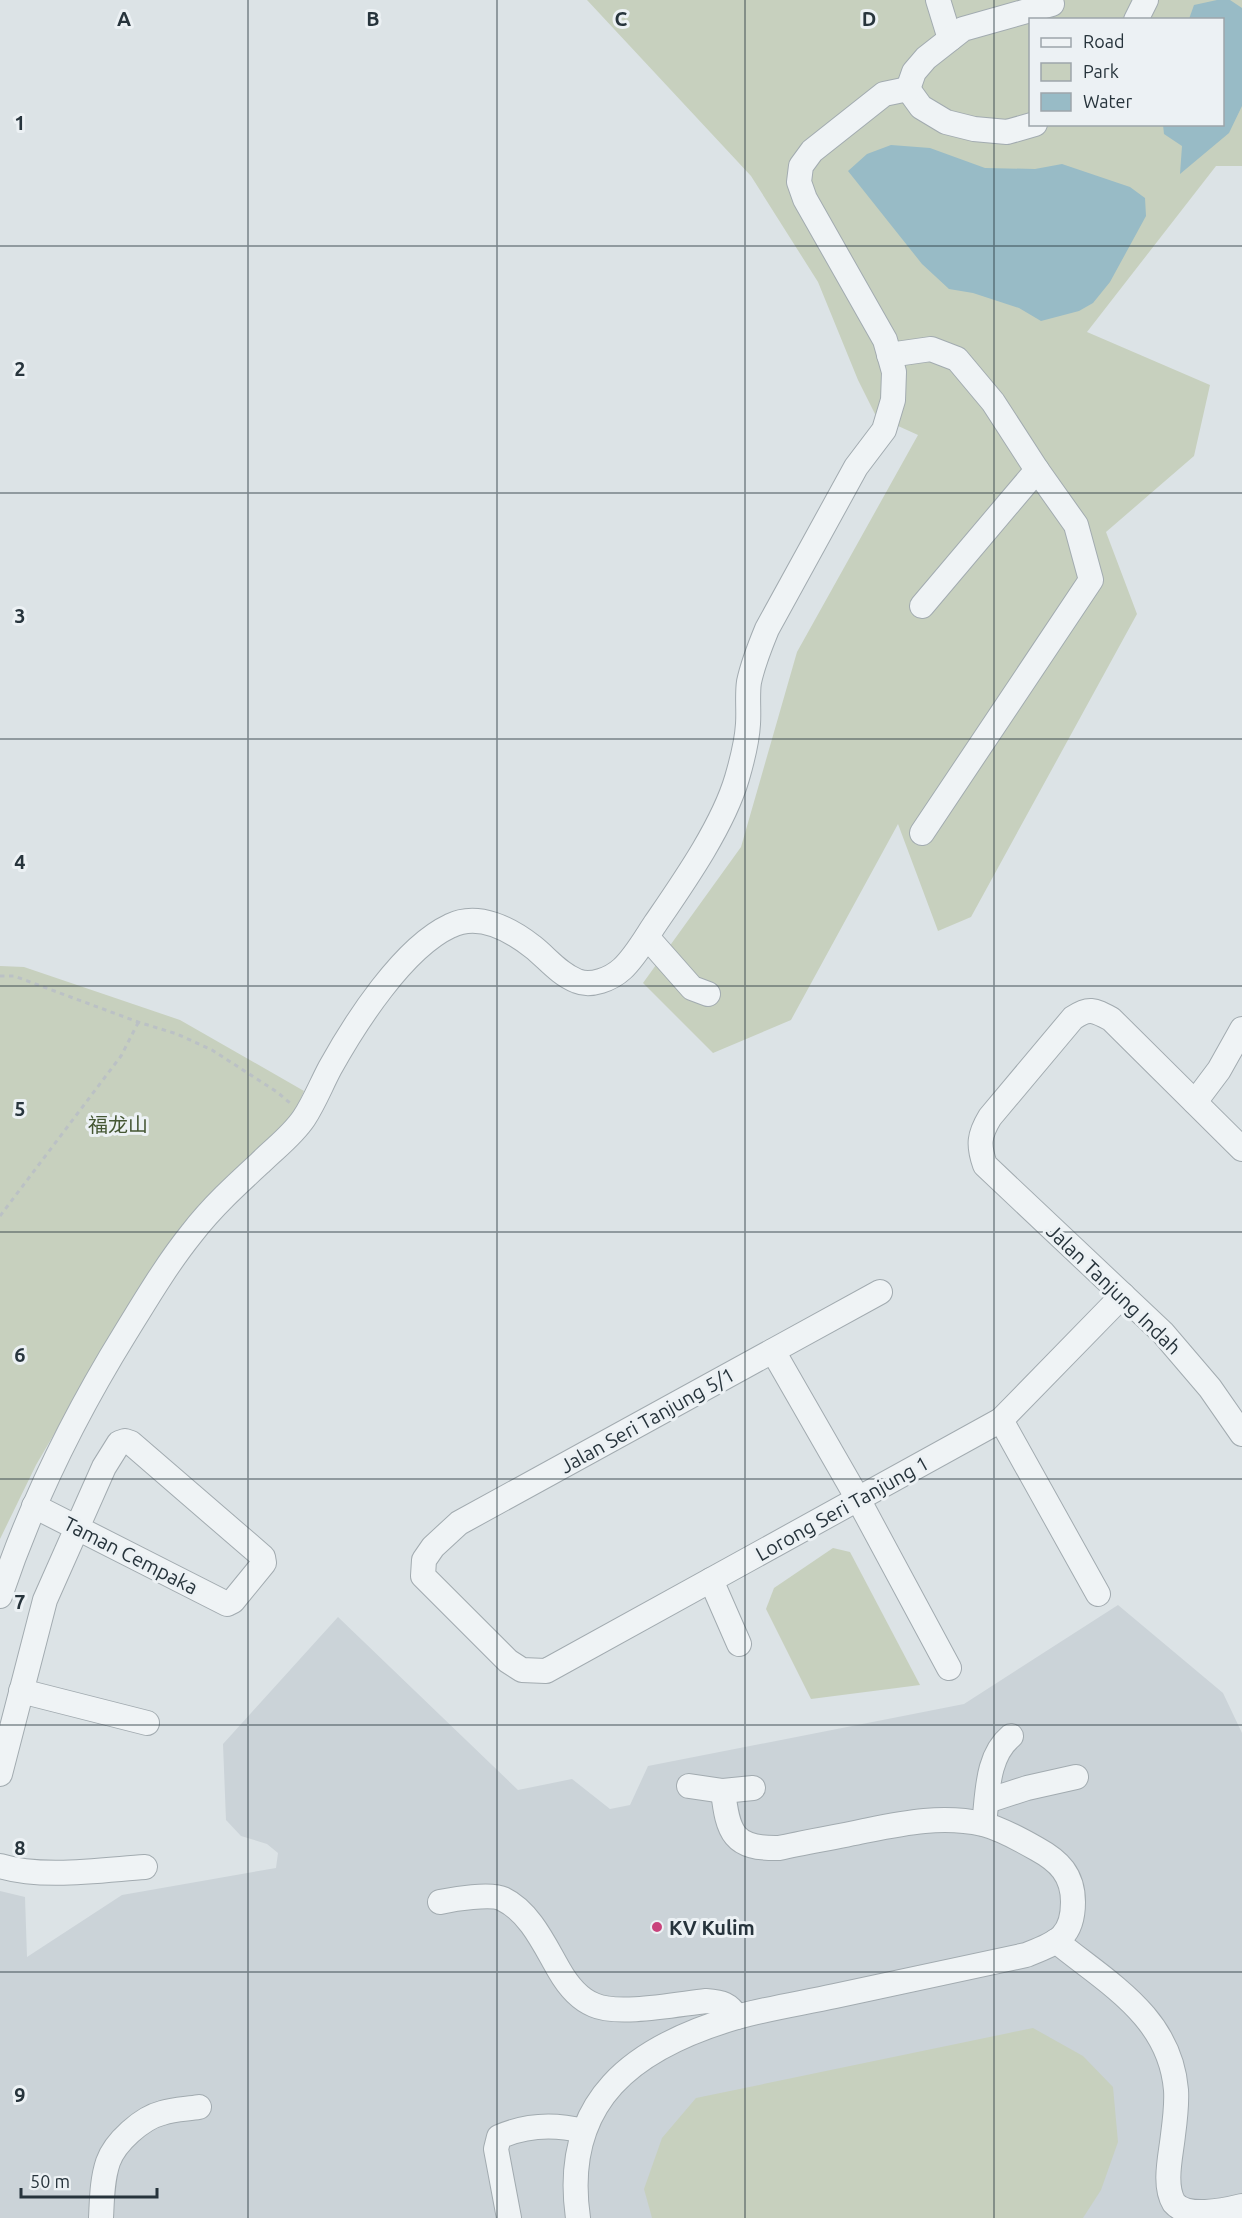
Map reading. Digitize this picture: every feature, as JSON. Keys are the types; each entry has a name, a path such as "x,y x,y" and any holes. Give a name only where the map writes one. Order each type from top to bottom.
{"street":[{"path":"938,0 950,39"},
{"path":"1137,18 1146,0"},
{"path":"908,89 914,72 926,58 963,29 1052,4"},
{"path":"908,89 921,106 946,122 974,129 1008,132 1029,126"},
{"path":"0,1596 16,1549 60,1448 90,1391 161,1276 191,1233 220,1200 293,1133 361,1017 403,963 425,941 451,925 473,919 502,927 532,946 556,968 580,983 602,982 621,969 647,936 693,865 726,808 737,780 748,727 748,685 767,629 856,467 884,430 893,400 894,372 889,355 879,330 805,199 799,182 801,166 812,151 884,94 908,89"},
{"path":"889,355 931,349 957,358 993,402 1076,525 1091,580 921,833"},
{"path":"922,606 1037,470"},
{"path":"647,936 692,988 708,994"},
{"name":"Jalan Tanjung Indah","path":"1195,1102 1111,1019 1096,1011 1084,1010 1072,1018 990,1117 982,1130 980,1150 985,1165 1163,1333 1210,1388 1242,1434"},
{"path":"1242,1029 1219,1070 1195,1102 1242,1149"},
{"name":"Jalan Seri Tanjung 5/1","path":"528,1671 508,1661 423,1576 424,1560 433,1547 459,1523 880,1292"},
{"name":"Lorong Seri Tanjung 1","path":"528,1671 546,1671 1001,1420 1123,1295"},
{"path":"773,1351 858,1499 949,1668"},
{"path":"1001,1420 1098,1594"},
{"name":"Taman Cempaka","path":"34,1506 227,1604 233,1601 264,1563 263,1557 125,1441 119,1443 104,1467 76,1526"},
{"path":"1,1765 45,1600 76,1526"},
{"path":"711,1580 739,1644"},
{"path":"21,1691 147,1723"},
{"path":"984,1824 990,1773 995,1754 1011,1736"},
{"path":"987,1800 1076,1777"},
{"path":"689,1786 723,1791 753,1788"},
{"path":"578,2218 575,2190 583,2131 598,2102 619,2078 638,2061 663,2045 737,2017 1026,1955 1066,1934 1073,1918 1073,1895 1067,1875 1055,1859 984,1824 934,1819 778,1848 756,1848 740,1841 730,1827 723,1791"},
{"path":"0,1866 23,1871 78,1872 145,1867"},
{"path":"440,1902 463,1897 502,1898 525,1916 562,1975 577,1994 593,2005 612,2011 706,2001 722,2002 730,2006 737,2017"},
{"path":"1056,1941 1113,1985 1143,2012 1160,2037 1172,2066 1176,2090 1169,2186 1169,2193 1175,2206 1186,2213 1200,2215 1242,2206"},
{"path":"102,2218 103,2186 108,2160 127,2135 143,2120 162,2112 199,2107"},
{"path":"509,2218 496,2149 499,2137 542,2126 560,2126 583,2131"}],"path":[{"path":"0,976 14,976 177,1034 212,1050 277,1092 305,1116"},
{"path":"0,1216 121,1056 138,1022"}],"shaded area":[{"name":"KV Kulim","path":"1118,1605 1223,1693 1242,1733 1242,2218 0,2218 0,1891 25,1897 27,1957 122,1895 276,1868 278,1853 267,1844 241,1836 226,1820 223,1744 338,1617 518,1790 572,1779 610,1809 630,1805 648,1766 964,1704"}],"green space":[{"path":"587,0 1242,0 1242,166 1216,166 1087,332 1210,385 1194,456 1106,532 1137,614 971,917 938,931 898,824 791,1020 713,1053 643,983 741,847 797,652 918,435 876,416 858,380 818,282 751,176"},
{"name":"福龙山","path":"0,966 24,967 180,1020 304,1091 290,1123 140,1287 36,1465 0,1539"},
{"path":"833,1548 850,1552 920,1685 811,1699 766,1609 774,1588"},
{"path":"1033,2028 1083,2056 1113,2087 1118,2142 1101,2190 1083,2218 652,2218 644,2189 662,2138 696,2098"}],"water":[{"path":"1230,0 1242,8 1242,106 1229,133 1180,174 1182,146 1164,134 1163,126 1224,126 1224,18 1189,18 1194,5"},
{"path":"891,145 930,148 985,168 1035,169 1062,164 1130,187 1145,198 1146,216 1110,282 1093,303 1079,311 1041,321 1019,308 973,293 949,289 922,264 848,171 867,154"}],"place":[{"name":"KV Kulim","path":"657,1927"}]}
